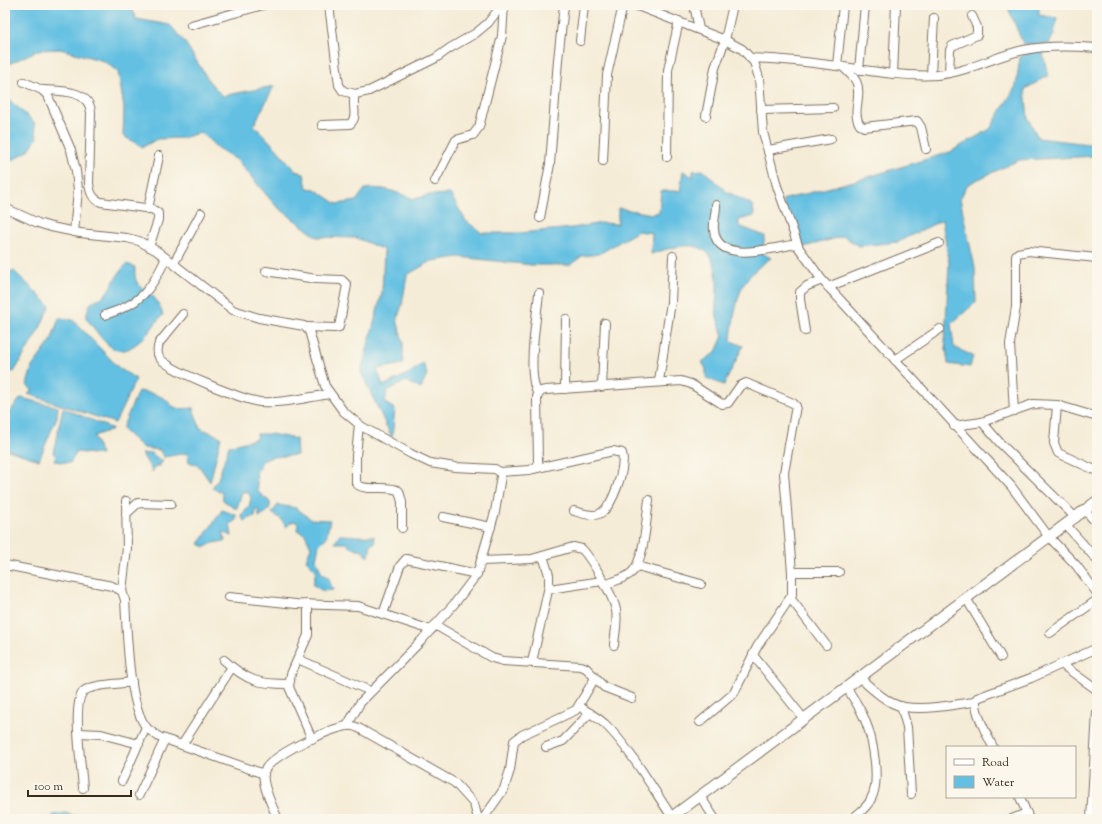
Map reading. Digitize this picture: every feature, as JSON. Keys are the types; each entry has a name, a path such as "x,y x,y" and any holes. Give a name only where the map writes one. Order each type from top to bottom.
{"street":[{"path":"191,25 253,6 263,5"},
{"path":"329,5 339,85 343,91 355,94 368,91 436,58 476,33 488,23 503,5"},
{"path":"436,181 456,140 473,135 478,127 502,36 503,5"},
{"path":"540,218 550,164 564,5"},
{"path":"580,41 584,5"},
{"path":"603,161 607,75 623,5"},
{"path":"635,5 646,7 725,40 742,49 750,58 758,70 763,132 777,186 797,244 802,253 828,287 954,426 1011,486 1049,537 1076,565 1097,592"},
{"path":"694,5 699,29"},
{"path":"706,116 715,68 725,40 733,5"},
{"path":"840,67 843,5"},
{"path":"859,70 865,5"},
{"path":"892,74 896,5"},
{"path":"949,73 950,50 952,46 977,35 977,26 972,16"},
{"path":"931,75 934,18"},
{"path":"667,157 668,70 679,21"},
{"path":"750,58 782,59 892,74 931,75 949,73 1024,50 1058,46 1097,48"},
{"path":"840,67 853,77 857,85 856,116 860,125 864,127 917,121 921,127 926,149"},
{"path":"24,82 42,90 79,95 87,100 91,107 89,183 93,197 101,202 156,211 159,216 149,247"},
{"path":"42,90 57,113 72,150 78,182 74,232"},
{"path":"322,125 346,124 353,122 355,94"},
{"path":"761,110 833,108"},
{"path":"768,150 831,139"},
{"path":"148,209 159,156"},
{"path":"716,205 714,230 719,242 728,250 743,252 797,244"},
{"path":"5,208 38,223 74,232 127,238 149,247 174,264 227,306 238,312 259,318 300,324 307,328 334,328 340,326 347,285 342,280 316,279 266,271"},
{"path":"174,264 201,213"},
{"path":"828,287 939,243"},
{"path":"1014,411 1010,344 1016,307 1016,255 1018,252 1028,251 1097,258"},
{"path":"659,381 671,302 673,256"},
{"path":"105,315 130,306 137,300 151,286 166,258"},
{"path":"805,331 800,303 800,292 807,286 822,280"},
{"path":"533,469 538,463 538,394 534,383 533,363 539,293"},
{"path":"183,314 159,343 157,348 157,353 162,360 177,369 221,390 260,402 284,401 330,394"},
{"path":"565,389 566,319"},
{"path":"602,387 605,323"},
{"path":"307,328 313,341 321,376 330,394 343,411 359,424 404,451 430,463 455,467 495,469 500,472 533,469 613,452 622,453 623,457 619,479 608,506 603,511 595,515 574,511"},
{"path":"895,360 940,329"},
{"path":"538,394 546,390 602,387 659,381 688,382 720,403 728,403 740,386 746,383 793,403 796,406 784,473 792,572 793,590 791,599 753,654 734,693 700,722"},
{"path":"954,426 982,422 1033,404 1057,405 1097,417"},
{"path":"1057,405 1054,443 1058,453 1097,471"},
{"path":"982,422 1000,443 1076,518"},
{"path":"359,424 355,464 356,483 362,487 390,488 399,491 402,502 402,528"},
{"path":"347,726 355,710 370,692 433,628 476,574 499,496 500,472"},
{"path":"549,589 603,583 629,574 637,566 641,555 649,500"},
{"path":"126,501 127,548 122,591 125,600 132,682 138,708 146,727 165,739 264,774"},
{"path":"579,706 610,729 674,817 700,796 1097,501"},
{"path":"126,514 138,503 171,504"},
{"path":"1085,510 1097,524"},
{"path":"443,517 491,527"},
{"path":"1066,525 1097,560"},
{"path":"481,561 532,559 572,546 578,547 586,553 616,608 614,644"},
{"path":"532,662 549,589 549,575 543,556"},
{"path":"383,614 400,566 406,559 476,574"},
{"path":"5,565 112,586 122,591"},
{"path":"637,566 701,584"},
{"path":"792,572 839,572"},
{"path":"230,597 308,604 352,605 433,628 492,658 504,661 581,666 586,668 608,689 632,698"},
{"path":"966,598 1001,657"},
{"path":"791,599 826,645"},
{"path":"1050,632 1097,600"},
{"path":"308,604 309,628 291,674 289,684 292,696 312,739"},
{"path":"860,678 883,698 901,706 927,707 976,702 981,696 1031,678 1097,648"},
{"path":"753,654 804,719"},
{"path":"298,659 370,692"},
{"path":"224,660 252,681 264,684 289,684"},
{"path":"1060,664 1097,690"},
{"path":"182,745 232,667"},
{"path":"483,819 504,789 510,770 512,747 517,738 570,713 579,706 595,678"},
{"path":"83,788 77,703 80,696 84,690 92,687 132,682"},
{"path":"847,688 866,722 875,767 875,787 872,798 867,806 852,819"},
{"path":"976,702 978,712 993,746"},
{"path":"901,706 907,727 911,794"},
{"path":"1091,819 1097,712"},
{"path":"546,748 563,741 590,713"},
{"path":"278,819 272,806 264,774 266,767 282,753 337,728 347,726 362,730 455,783 474,804 478,819"},
{"path":"122,781 146,727"},
{"path":"79,733 101,734 138,744"},
{"path":"139,795 165,739"},
{"path":"700,796 715,819"},
{"path":"1012,819 1028,816 1020,798"}],"water":[{"path":"5,5 131,5 136,19 170,25 184,41 209,81 222,96 274,86 254,125 296,171 304,174 307,188 315,189 337,204 356,201 365,189 378,188 402,194 414,199 429,195 450,194 466,221 482,233 519,233 572,228 602,223 618,224 618,208 652,214 659,212 661,191 680,191 683,171 693,177 693,171 703,170 727,192 753,205 754,216 739,220 739,226 765,236 762,253 771,258 752,274 746,281 740,293 734,318 731,341 743,346 724,385 706,378 706,369 702,362 716,352 723,336 716,312 717,281 715,266 710,256 704,250 695,246 675,247 651,254 652,233 638,231 599,254 582,256 570,265 532,265 459,257 431,261 407,275 402,305 397,320 403,342 403,364 377,369 383,386 410,373 423,363 427,374 421,389 406,381 387,391 385,403 395,409 392,438 361,372 382,293 384,250 357,238 317,237 275,205 237,160 216,147 201,132 183,138 157,139 143,147 123,136 124,107 118,72 104,61 60,49 38,50 5,66"},
{"path":"1007,5 1039,5 1039,15 1057,18 1054,34 1049,44 1023,44"},
{"path":"1045,50 1043,54 1048,76 1025,89 1028,118 1038,138 1097,145 1097,156 1019,160 968,184 960,198 975,267 976,302 951,324 954,347 973,356 970,367 948,364 945,341 949,263 942,220 898,242 858,246 844,236 800,248 782,200 858,180 950,152 990,129 1016,86 1020,57 1028,53"},
{"path":"5,96 34,122 37,138 28,151 11,161 5,159"},
{"path":"127,264 135,267 136,280 138,284 156,300 163,315 138,343 129,349 121,350 114,349 107,344 86,318 88,308 91,303 105,295 121,270"},
{"path":"14,271 50,306 40,328 14,372 5,370 5,272"},
{"path":"59,318 73,320 119,368 136,379 115,423 28,394 32,390 27,385 32,367 51,341"},
{"path":"138,391 157,395 167,400 174,407 184,409 193,408 200,428 221,437 210,482 199,466 189,462 188,453 163,457 160,450 143,448 122,429"},
{"path":"21,398 58,407 57,417 39,460 5,449 7,415"},
{"path":"63,408 113,429 94,436 101,455 77,452 70,463 54,461 56,456 53,453"},
{"path":"257,434 271,434 296,439 297,455 272,457 262,461 256,473 258,492 270,502 270,508 259,517 259,510 256,509 255,516 244,521 241,515 249,507 251,498 248,492 242,492 237,508 234,508 223,500 222,492 212,488 218,479 229,446 256,439"},
{"path":"151,453 160,460 163,460 159,467 156,465 152,472 142,454"},
{"path":"278,505 296,508 311,519 330,520 326,538 319,545 316,559 322,574 328,577 333,590 323,591 313,585 316,570 306,560 311,547 305,534 297,530 298,523 293,521 286,527 281,519 272,513"},
{"path":"222,510 236,515 236,520 230,524 232,536 223,532 225,541 213,543 205,547 199,544"},
{"path":"339,535 374,536 375,543 371,544 369,557 365,555 363,550 349,547 348,543 335,543"},
{"path":"66,813 79,817 104,817 103,819 52,819 53,815"}]}
